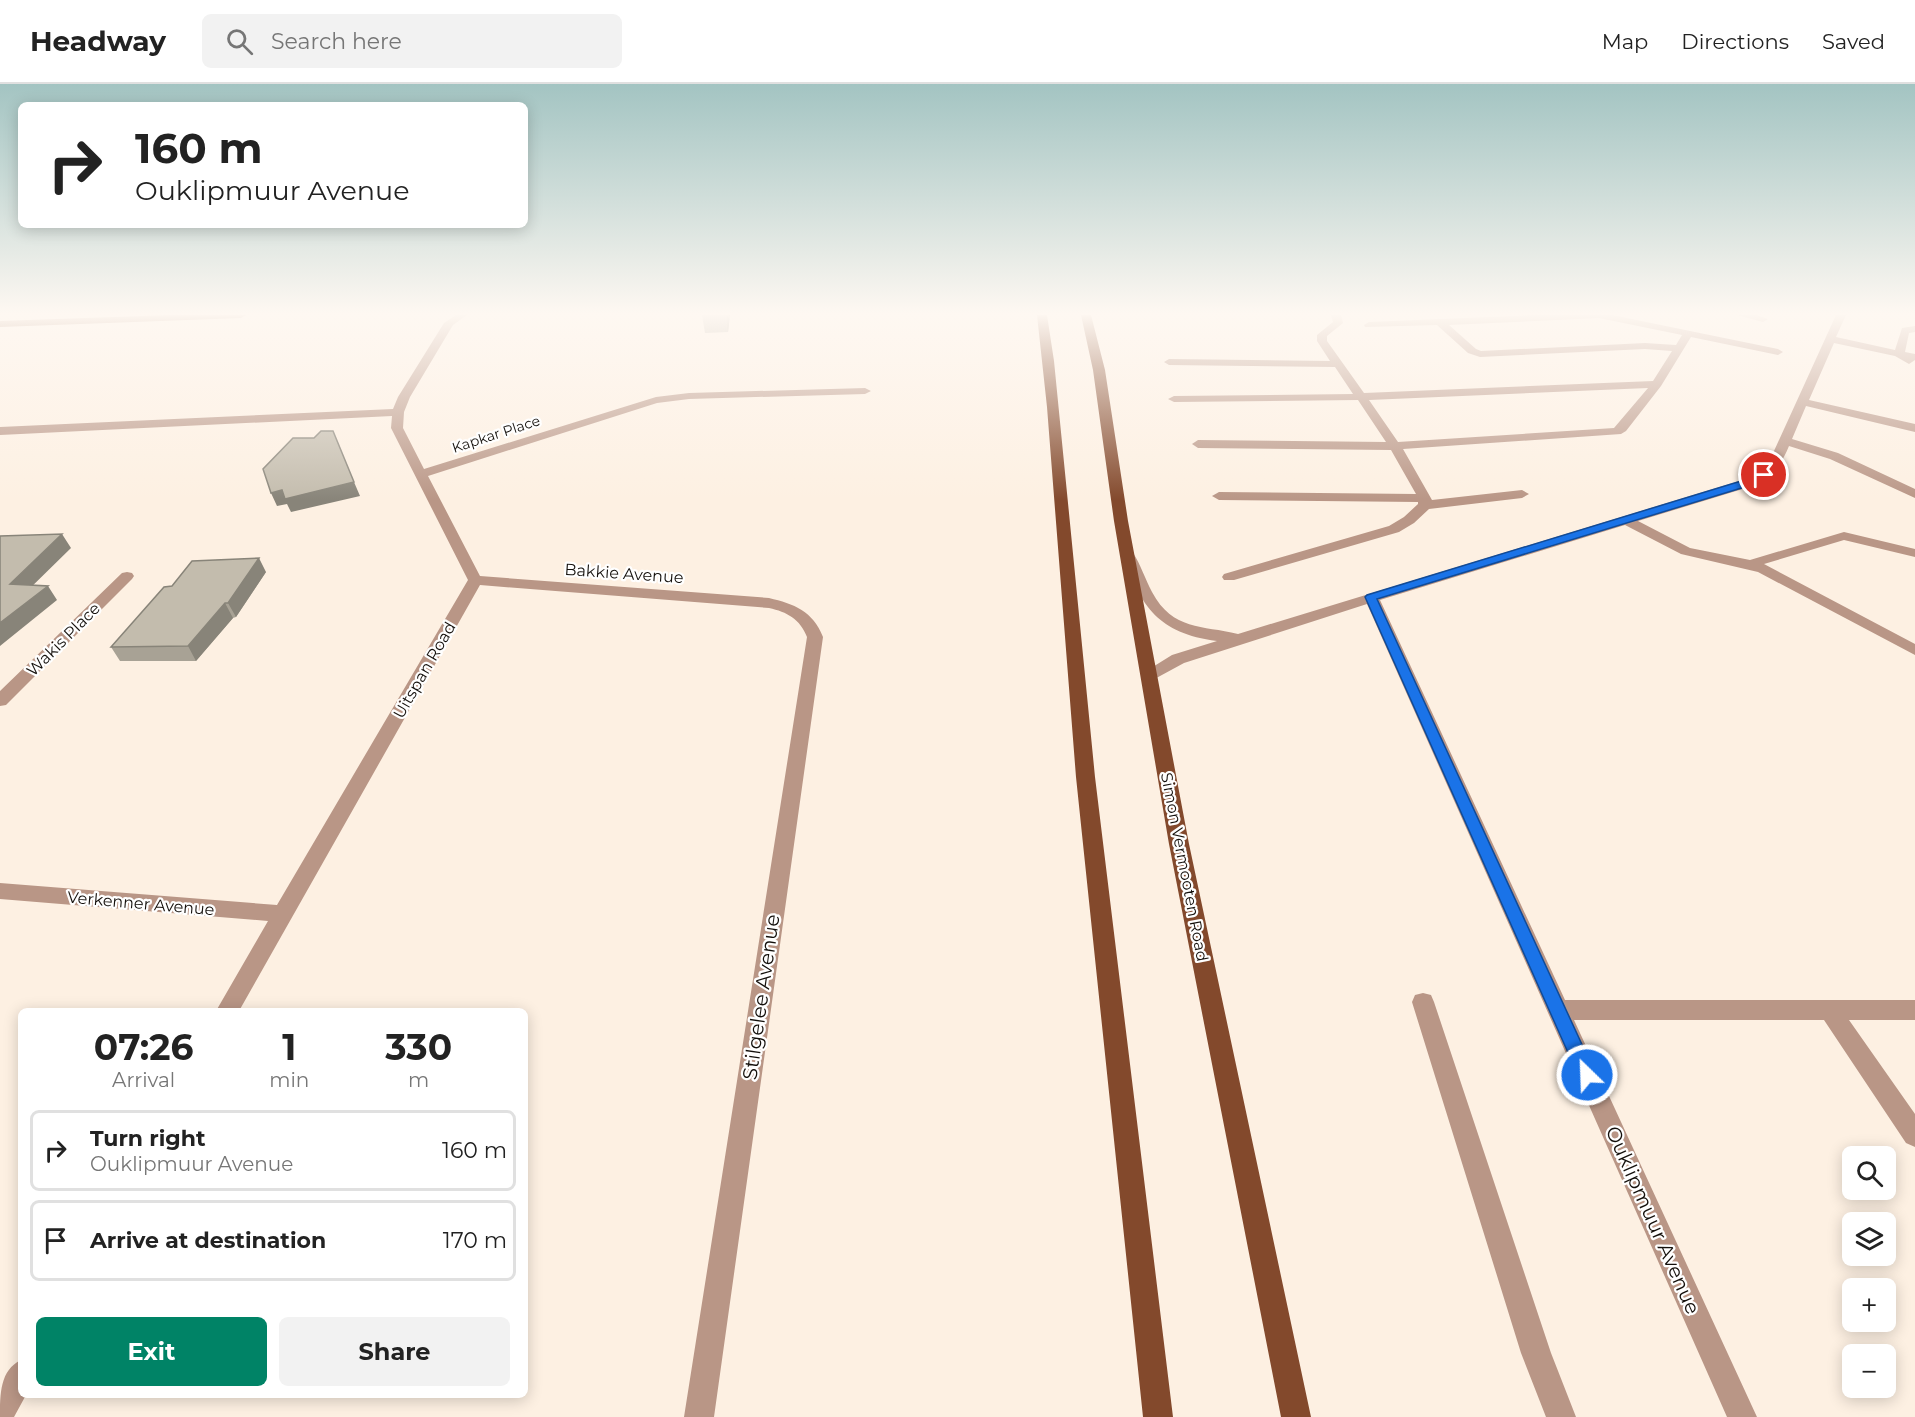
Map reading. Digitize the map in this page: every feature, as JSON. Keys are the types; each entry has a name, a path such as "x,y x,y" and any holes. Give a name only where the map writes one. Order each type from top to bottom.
{"main road":[{"path":"1050,377 1067,594 1106,981 1158,1417"},
{"name":"Simon Vermooten Road","path":"1100,377 1127,554 1179,844 1296,1417"}],"street":[{"path":"416,377 398,412 398,428 420,474 436,499 475,580"},
{"path":"1347,377 1395,446 1425,501"},
{"path":"1198,444 1395,446 1617,431 1622,428 1661,377"},
{"path":"1149,676 1178,659 1239,638 1754,481 1769,471 1813,377"},
{"path":"1173,399 1361,397 1657,384"},
{"name":"Kapkar Place","path":"420,474 656,400 689,396 865,391"},
{"path":"1803,402 1915,428"},
{"path":"0,431 398,412"},
{"path":"1785,441 1834,456 1915,494"},
{"path":"1219,496 1425,501 1522,494"},
{"path":"1229,577 1394,529 1409,520 1425,501"},
{"path":"1624,519 1686,551 1750,564 1915,650"},
{"path":"1750,564 1844,536 1915,553"},
{"path":"1127,554 1151,603 1173,623 1203,634 1239,638"},
{"name":"Wakis Place","path":"0,701 127,576"},
{"name":"Bakkie Avenue","path":"475,580 769,603"},
{"name":"Uitspan Road","path":"229,1008 475,580"},
{"name":"Ouklipmuur Avenue","path":"1371,597 1742,1417"},
{"name":"Stilgelee Avenue","path":"699,1417 815,637 811,625 804,617 791,608 769,603"},
{"name":"Verkenner Avenue","path":"0,891 282,914"},
{"path":"1423,1002 1532,1342 1561,1417"},
{"path":"1558,1010 1915,1010"},
{"path":"1830,1010 1915,1135"},
{"path":"0,1412 18,1380"}],"building":[{"path":"321,431 333,431 354,482 285,499 282,490 271,493 263,469 293,438 314,438"},
{"path":"62,534 10,584 48,586 0,623 0,536"},
{"path":"259,558 228,603 225,603 188,646 111,647 164,587 172,586 192,561"}],"route":[{"path":"1587,1075 1371,597 1754,481 1764,475"}]}
